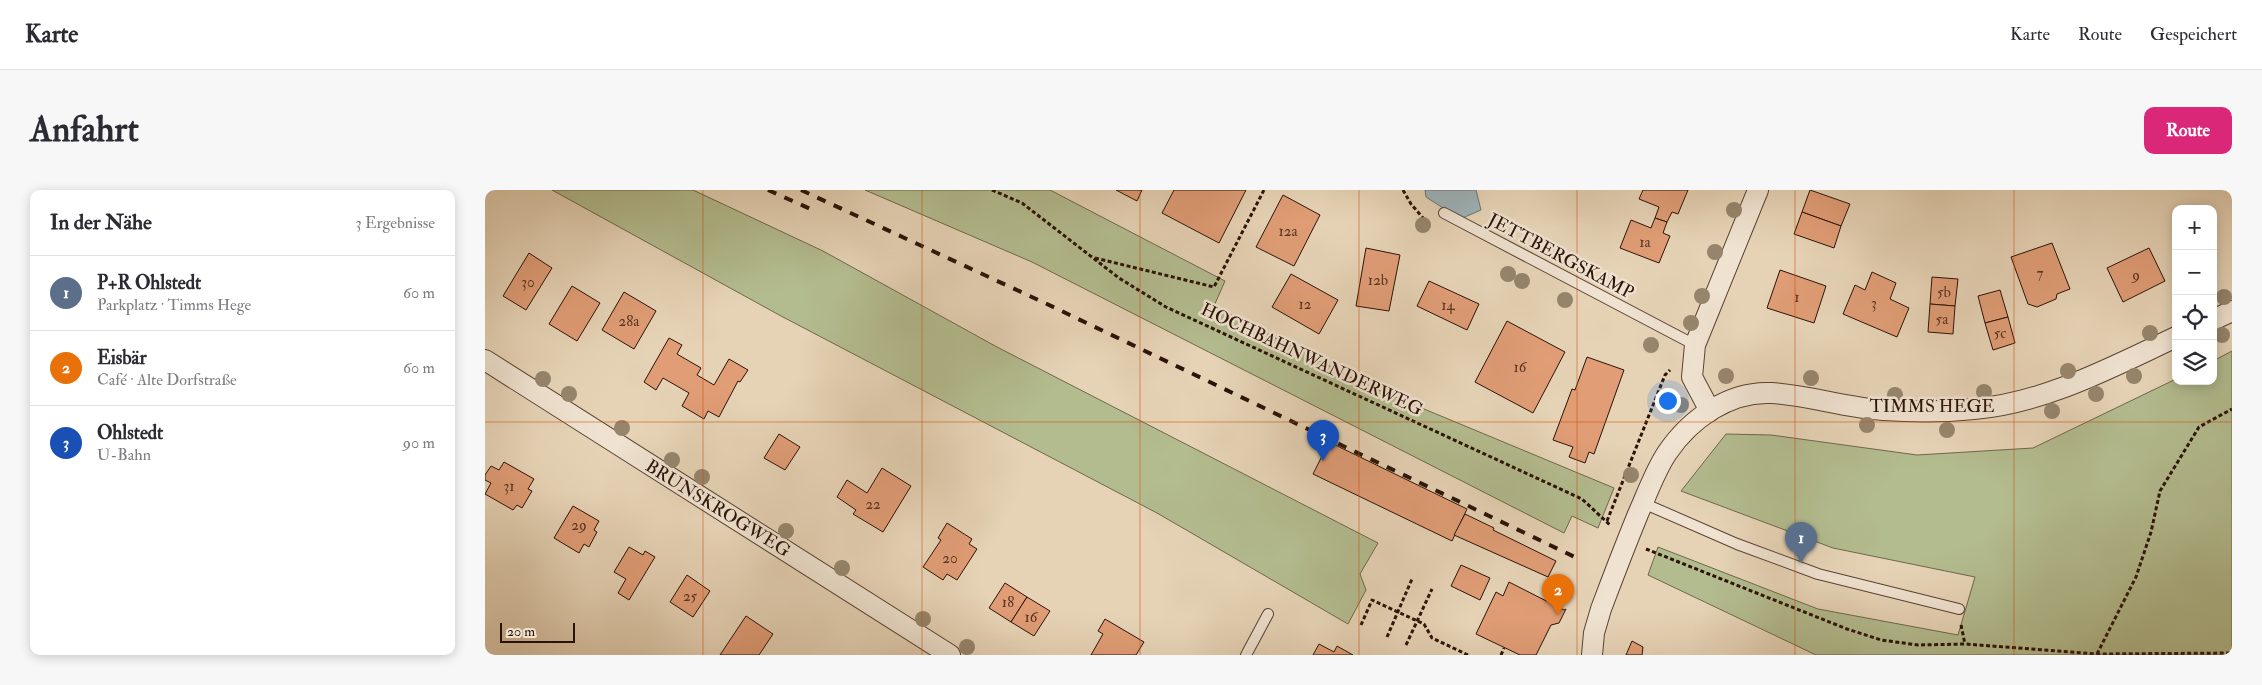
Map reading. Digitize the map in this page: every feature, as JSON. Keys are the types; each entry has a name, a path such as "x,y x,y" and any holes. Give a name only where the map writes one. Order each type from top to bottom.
{"street":[{"path":"1710,411 1692,377 1695,348 1758,190"},
{"path":"2217,318 2232,311"},
{"name":"TIMMS HEGE","path":"1592,655 1594,633 1601,609 1628,539 1667,452 1693,424 1710,411 1732,399 1753,393 1794,396 1882,410 1972,410 2005,406 2082,380 2172,339"},
{"name":"BRUNSKROGWEG","path":"485,360 950,655"}],"lane":[{"name":"JETTBERGSKAMP","path":"1444,213 1695,348"},
{"path":"1643,504 1737,544 1818,574 1959,609"},
{"path":"1246,655 1268,614"}],"path":[{"name":"HOCHBAHNWANDERWEG","path":"992,190 1021,203 1119,278 1166,307 1582,499 1607,521 1613,529 1652,552 1847,629 1881,640 1918,645 1965,644 2097,654 2232,653"},
{"path":"1092,257 1214,287 1264,190"},
{"path":"1403,190 1411,204 1431,227 1444,213"},
{"path":"1607,521 1665,376 1675,364 1695,348"},
{"path":"2097,654 2136,578 2151,532 2160,491 2199,427 2232,409"},
{"path":"1387,637 1412,579"},
{"path":"1407,645 1432,589"},
{"path":"1361,625 1372,600 1424,624 1431,638 1467,655"},
{"path":"1501,655 1504,648"}],"green space":[{"path":"552,190 693,190 823,251 997,347 1378,543 1360,574 1366,590 1348,624 1157,513 781,316"},
{"path":"865,190 1050,190 1225,281 1214,306 1364,384 1614,488 1598,528 1572,516 1564,533 1032,262"},
{"path":"2232,351 2232,655 1816,655 1648,575 1658,547 1818,609 1958,635 1975,577 1833,548 1681,491 1726,434 1771,435 1917,455 2033,448 2172,381 2172,385 2217,385 2217,359"}],"water":[{"path":"1425,190 1476,190 1481,210 1460,219 1426,197"}],"building":[{"path":"1116,190 1142,190 1137,201"},
{"path":"1174,190 1246,190 1219,243 1162,213"},
{"path":"1643,190 1688,190 1678,214 1672,212 1667,222 1655,218 1659,207 1639,199"},
{"path":"1810,190 1850,204 1841,226 1802,212"},
{"path":"1283,195 1320,215 1294,266 1256,247"},
{"path":"1802,212 1841,226 1834,248 1794,234"},
{"path":"1655,218 1667,222 1663,233 1670,236 1659,263 1620,248 1631,220 1651,228"},
{"path":"2052,243 2070,289 2057,294 2056,299 2037,307 2028,304 2011,257"},
{"path":"1366,248 1400,255 1389,311 1356,306"},
{"path":"2149,248 2165,281 2123,302 2107,268"},
{"path":"529,253 552,268 526,310 503,296"},
{"path":"1780,270 1826,286 1814,323 1767,308"},
{"path":"1872,272 1896,283 1890,299 1909,308 1897,337 1843,314 1855,285 1865,290"},
{"path":"1291,274 1338,300 1319,334 1272,307"},
{"path":"1932,277 1958,279 1955,306 1930,304"},
{"path":"1429,281 1479,304 1467,330 1417,306"},
{"path":"572,286 600,303 577,341 549,324"},
{"path":"2000,290 2008,317 1985,323 1978,296"},
{"path":"624,292 656,311 634,349 602,330"},
{"path":"1930,304 1955,306 1953,334 1928,332"},
{"path":"2008,317 2015,343 1993,350 1985,323"},
{"path":"1507,321 1565,352 1533,413 1475,382"},
{"path":"669,338 682,345 677,354 701,368 697,375 714,385 729,359 748,370 740,382 738,381 719,417 708,411 704,419 682,406 689,393 663,378 656,390 644,382"},
{"path":"1587,357 1624,370 1594,454 1589,452 1585,463 1569,457 1573,447 1553,440 1572,389 1575,390"},
{"path":"779,434 800,447 785,470 764,458"},
{"path":"1329,442 1467,509 1452,541 1313,474"},
{"path":"504,462 534,479 528,489 532,491 522,508 517,505 513,510 485,494 491,483 485,480 485,475 491,466 499,470"},
{"path":"882,468 911,486 883,532 853,514 856,510 837,497 847,480 867,493"},
{"path":"573,506 599,521 594,530 597,532 589,547 584,544 579,553 554,538"},
{"path":"1465,514 1556,561 1548,577 1454,535"},
{"path":"947,523 972,539 969,544 977,549 957,580 947,574 943,580 923,567 941,540 938,538"},
{"path":"629,547 643,555 645,551 655,557 629,600 618,593 626,579 614,572"},
{"path":"1461,565 1490,578 1480,600 1451,586"},
{"path":"687,575 710,591 693,617 670,602"},
{"path":"1509,582 1564,610 1566,609 1559,623 1551,625 1536,655 1520,655 1476,634 1496,592 1503,596"},
{"path":"1005,583 1027,597 1011,622 989,608"},
{"path":"1027,597 1050,611 1034,636 1011,622"},
{"path":"746,616 773,634 759,655 720,655"},
{"path":"1105,619 1144,642 1136,655 1091,655 1103,634 1098,631"},
{"path":"1632,641 1643,647 1642,655 1626,655"},
{"path":"1319,644 1334,652 1337,646 1353,655 1313,655"}],"railway":[{"path":"768,190 815,211"},
{"path":"801,190 1047,304 1579,559"}],"place":[{"name":"Ohlstedt","path":"1323,461"},
{"name":"P+R Ohlstedt","path":"1801,563"},
{"name":"Eisbär","path":"1558,615"}]}
